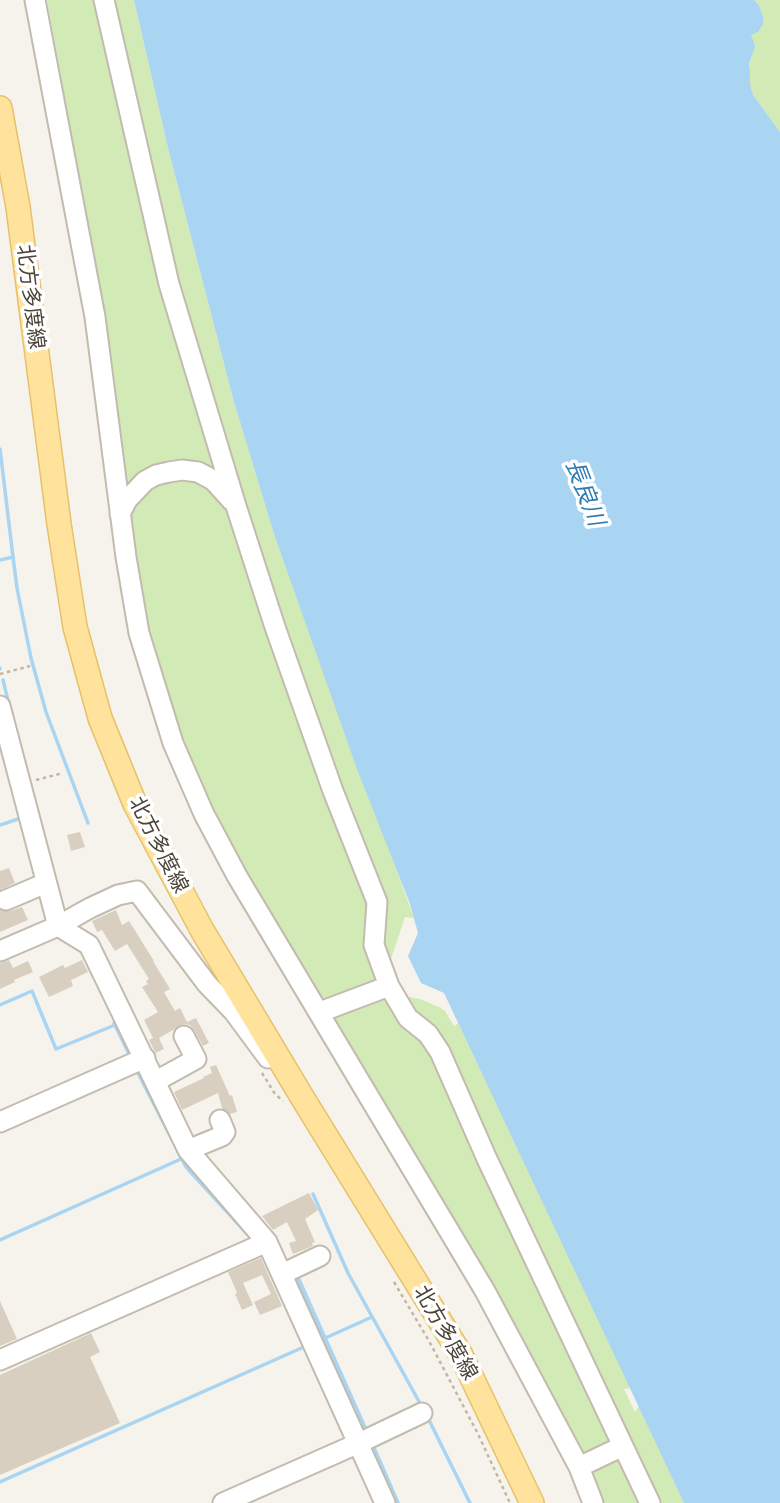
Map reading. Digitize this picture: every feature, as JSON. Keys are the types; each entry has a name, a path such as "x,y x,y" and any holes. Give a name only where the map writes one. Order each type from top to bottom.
{"main road":[{"name":"北方多度線","path":"0,108 18,207 73,614 100,718 135,804 293,1099 461,1355 532,1503"},
{"path":"0,160 18,207"}],"street":[{"path":"36,0 95,317 120,514 139,633 173,743 204,814 237,876 485,1291 579,1467 593,1503"},
{"path":"104,0 169,284 275,627 328,778 377,902 374,945 389,986 408,1018 428,1034 440,1052 487,1159 650,1503"},
{"path":"120,514 127,500 145,481 156,475 182,470 198,472 214,480 236,506"},
{"path":"0,706 13,785 58,926 89,945 137,1062 156,1081 188,1150 267,1242 385,1503"},
{"path":"6,900 46,883"},
{"path":"0,951 58,926 118,895 138,891 207,984 234,1012 283,1077 293,1099"},
{"path":"320,1012 389,986"},
{"path":"156,1081 196,1059 184,1036"},
{"path":"0,1122 137,1062"},
{"path":"188,1150 222,1136 225,1132 220,1120"},
{"path":"0,1360 267,1242"},
{"path":"282,1274 320,1256"},
{"path":"223,1503 359,1444 422,1413"},
{"path":"579,1467 623,1446"}],"path":[{"path":"0,674 30,666"},
{"path":"13,785 64,773"},
{"path":"262,1072 275,1094 293,1099"},
{"path":"393,1281 472,1422 510,1503"}],"green space":[{"path":"47,0 96,0 215,469 212,472 202,471 124,492 97,276"},
{"path":"111,0 134,0 168,148 234,402 274,534 414,918 405,917 389,961 176,285"},
{"path":"754,0 780,0 780,132 753,95 750,84 751,35 763,17"},
{"path":"193,477 227,502 370,902 381,979 326,1006 242,873 177,738 145,632 126,512 146,485"},
{"path":"380,992 435,1054 611,1443 580,1456 330,1016"},
{"path":"403,996 439,1007 445,1011 454,1026 458,1023 631,1388 624,1389 635,1412 639,1406 684,1503 658,1503 450,1055 416,1016"},
{"path":"619,1458 644,1503 596,1503 586,1474"}],"water":[{"name":"長良川","path":"134,0 754,0 759,5 763,24 758,32 751,35 755,46 749,64 750,84 753,95 780,132 780,1503 684,1503 444,993 421,983 408,956 418,933 410,904 357,769 274,534 234,402 168,148"},
{"path":"298,1273 369,1432 360,1434 290,1277"},
{"path":"373,1441 400,1503 390,1503 365,1446"}],"building":[{"path":"80,832 85,847 71,851 67,835"},
{"path":"9,868 15,883 0,890 0,871"},
{"path":"22,907 28,920 0,932 0,910 10,911"},
{"path":"116,910 122,925 129,921 154,961 170,989 164,992 175,1011 180,1008 187,1022 196,1018 209,1043 203,1046 190,1025 184,1024 159,1038 164,1049 156,1053 149,1040 153,1038 144,1020 158,1012 142,987 148,984 146,981 149,979 127,944 115,951 102,930 97,932 92,921"},
{"path":"9,960 13,968 28,961 33,972 0,989 0,963"},
{"path":"82,960 88,972 71,980 73,986 49,997 39,977 63,965 65,968"},
{"path":"216,1065 230,1096 232,1095 237,1112 230,1114 222,1108 218,1093 182,1110 174,1092 212,1073 210,1067"},
{"path":"309,1193 318,1210 305,1219 315,1242 312,1243 313,1246 293,1254 289,1243 296,1241 287,1222 273,1230 262,1216"},
{"path":"261,1258 282,1306 260,1315 254,1302 271,1294 262,1275 243,1283 253,1305 242,1310 228,1272"},
{"path":"0,1301 17,1339 0,1346"},
{"path":"91,1333 100,1352 90,1357 120,1423 0,1475 0,1375"}],"waterway":[{"path":"0,449 13,557"},
{"path":"0,560 13,557 31,658 46,712 88,823"},
{"path":"3,680 9,705"},
{"path":"0,825 18,819"},
{"path":"0,1005 32,991 56,1049 115,1025"},
{"path":"114,1023 130,1056"},
{"path":"136,1069 186,1167 251,1238"},
{"path":"0,1240 181,1159"},
{"path":"313,1194 348,1273 422,1407"},
{"path":"323,1339 372,1317"},
{"path":"0,1482 306,1346"},
{"path":"427,1416 470,1503"}]}
